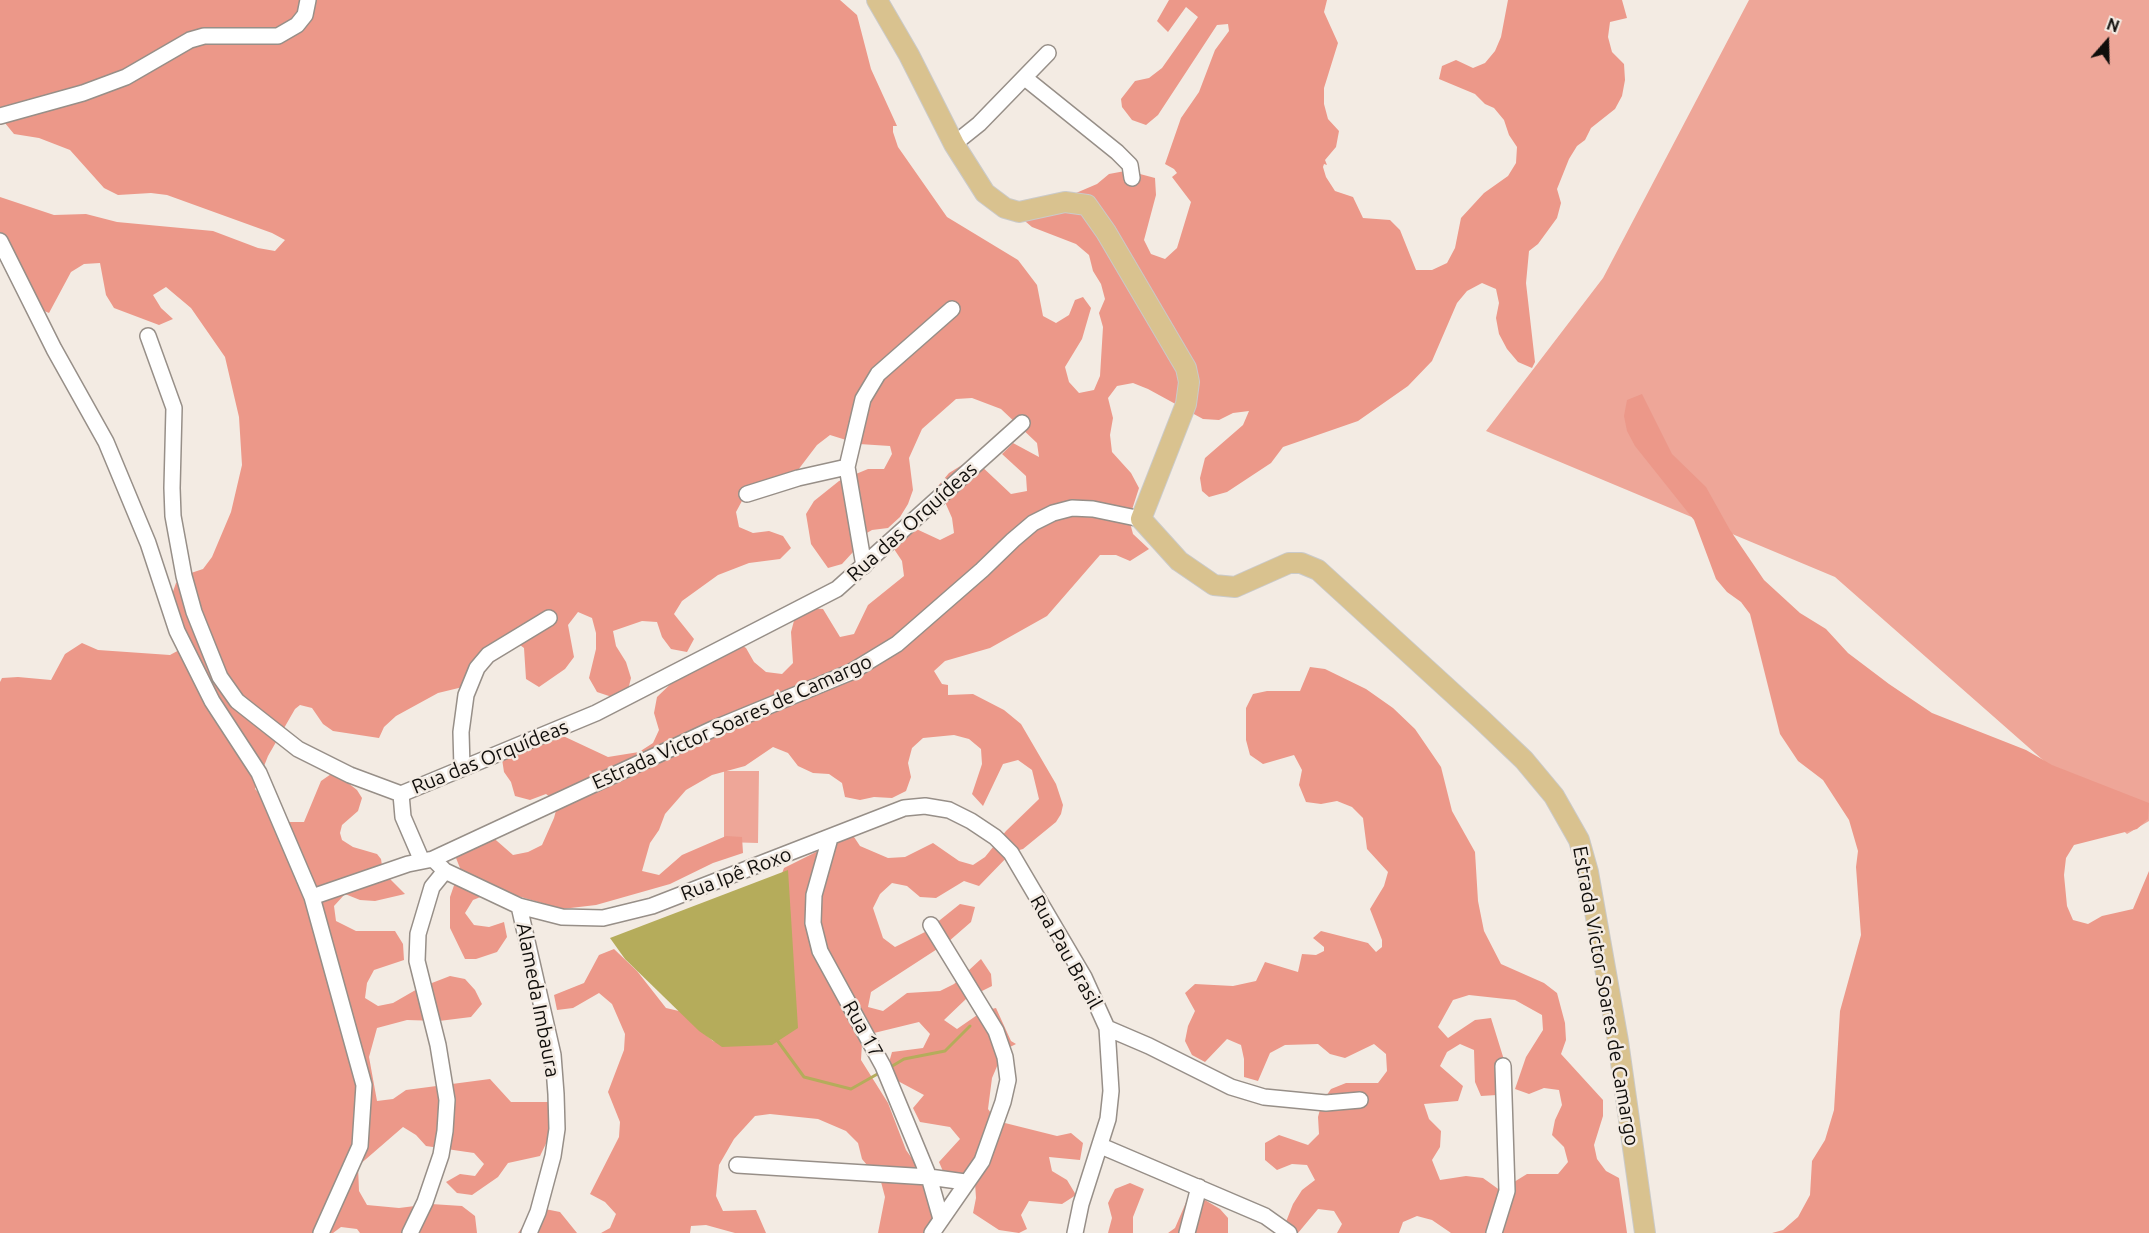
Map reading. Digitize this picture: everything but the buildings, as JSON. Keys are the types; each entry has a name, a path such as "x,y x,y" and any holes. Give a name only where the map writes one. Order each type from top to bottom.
{"main road":[{"path":"876,0 909,55 954,144 985,193 1005,208 1019,212 1065,202 1087,205 1106,232 1186,368 1190,382 1186,404 1141,519"},
{"name":"Estrada Victor Soares de Camargo","path":"1141,519 1179,561 1214,585 1234,587 1289,563 1308,565 1318,570 1524,760 1554,796 1579,840 1588,872 1618,1041 1645,1233"}],"street":[{"path":"0,116 83,93 126,77 190,40 204,36 278,36 297,25 304,15 309,0"},
{"path":"954,144 979,124 1048,53"},
{"path":"1025,78 1117,152 1130,165 1132,178"},
{"path":"0,241 54,349 106,442 148,543 177,631 212,701 259,773 312,897 364,1085 360,1146 321,1233"},
{"path":"864,566 847,467 868,388 879,374 952,309"},
{"name":"Rua das Orquídeas","path":"148,336 174,408 171,488 173,516 184,576 194,612 220,677 237,701 298,749 350,775 401,794 596,713 837,589 1022,423"},
{"path":"747,494 798,478 847,467"},
{"name":"Estrada Victor Soares de Camargo","path":"312,897 428,860 716,728 851,672 897,644 1033,523 1072,508 1093,509 1141,519"},
{"path":"462,768 460,732 466,695 477,668 488,655 549,618"},
{"path":"401,794 403,817 428,860 445,872 432,887 418,934 417,961 440,1056 447,1100 445,1131 435,1174 410,1233"},
{"name":"Rua Ipê Roxo","path":"445,872 519,906 562,917 603,918 652,906 830,838 886,812 925,806 949,810"},
{"name":"Rua Pau Brasil","path":"949,810 985,830 1011,853 1084,977 1107,1028 1111,1091 1101,1146 1090,1172 1075,1233"},
{"name":"Rua 17","path":"830,838 813,895 813,923 820,951 883,1066 929,1177 941,1219"},
{"name":"Alameda Imbaura","path":"519,906 553,1055 556,1094 557,1129 553,1156 538,1212 529,1233"},
{"path":"931,925 996,1031 1005,1057 1008,1080 994,1130 982,1161 965,1182 932,1233"},
{"path":"1107,1028 1231,1087 1264,1097 1326,1103 1360,1100"},
{"path":"1494,1233 1507,1191 1503,1066"},
{"path":"1101,1146 1265,1216 1289,1233"},
{"path":"737,1165 929,1177 965,1182"},
{"path":"1187,1233 1199,1187"}],"shaded area":[{"path":"0,0 840,0 857,15 871,69 897,126 893,126 893,132 898,147 947,217 1018,260 1037,285 1043,316 1056,323 1069,315 1075,300 1083,297 1091,308 1082,339 1065,367 1069,382 1079,393 1094,390 1100,376 1103,327 1099,313 1105,299 1101,284 1093,271 1089,255 1076,244 1032,227 1020,217 1097,184 1109,174 1125,171 1155,178 1156,195 1144,240 1151,254 1165,259 1177,248 1191,202 1172,177 1177,173 1165,164 1181,118 1199,92 1215,50 1229,31 1228,24 1217,25 1158,115 1146,125 1132,120 1122,107 1121,99 1135,81 1149,78 1162,68 1198,17 1186,7 1168,32 1157,21 1169,0 1327,0 1324,12 1338,43 1324,88 1324,104 1328,119 1339,131 1336,147 1325,160 1327,165 1324,164 1323,167 1326,177 1335,191 1353,197 1363,218 1390,220 1400,230 1416,270 1432,270 1447,263 1455,248 1461,218 1484,193 1508,176 1516,163 1517,147 1509,135 1504,120 1494,108 1485,104 1475,94 1439,79 1442,66 1456,60 1473,68 1485,63 1495,51 1501,37 1508,0 1622,0 1627,18 1610,22 1608,37 1612,52 1624,64 1625,80 1622,96 1615,109 1591,128 1585,140 1577,146 1569,159 1557,189 1561,203 1557,218 1538,244 1529,251 1526,283 1535,362 1532,368 1518,362 1507,349 1499,334 1496,318 1499,303 1496,289 1482,283 1467,291 1457,303 1432,361 1408,386 1358,421 1283,447 1271,463 1227,492 1209,497 1202,491 1200,478 1205,458 1243,425 1249,411 1233,413 1219,420 1203,419 1133,383 1117,386 1108,398 1113,418 1110,435 1112,452 1131,473 1139,488 1129,519 1133,534 1149,549 1130,561 1116,555 1100,555 1047,616 990,648 945,661 934,671 942,684 948,685 948,695 973,694 1004,710 1021,724 1056,784 1063,805 1056,822 1023,849 1012,852 979,886 964,881 936,898 920,897 907,886 892,883 880,894 873,908 883,938 895,947 925,932 960,904 975,907 971,922 948,942 871,992 868,1007 883,1011 907,993 940,991 954,984 981,959 991,974 992,986 966,999 944,1020 957,1029 983,1011 996,1008 1011,1041 1016,1044 1006,1049 998,1064 992,1078 988,1109 997,1121 1057,1136 1071,1133 1083,1143 1080,1160 1049,1157 1052,1171 1067,1180 1076,1195 1062,1204 1029,1201 1021,1215 1027,1229 1019,1233 999,1230 973,1213 976,1198 975,1183 945,1176 939,1162 960,1139 950,1127 920,1122 913,1108 924,1095 896,1080 888,1066 892,1052 923,1048 930,1034 919,1022 874,1033 862,1043 861,1060 888,1103 906,1150 933,1188 940,1202 942,1233 878,1233 885,1197 881,1182 862,1159 858,1143 846,1131 818,1119 770,1114 755,1116 734,1139 719,1165 716,1196 723,1211 756,1210 766,1233 735,1233 706,1225 691,1226 690,1233 601,1233 610,1228 616,1214 605,1202 590,1194 619,1137 620,1122 608,1092 624,1050 625,1034 612,1004 599,993 573,1008 557,1010 554,995 584,983 599,955 614,949 637,971 666,1008 696,1015 700,1030 713,1041 720,1043 784,868 852,834 860,846 888,858 905,857 933,843 959,861 973,865 985,857 1006,831 1039,799 1032,770 1018,760 1003,764 983,806 972,794 982,764 981,749 969,739 954,735 923,738 912,748 908,763 911,777 906,791 892,798 874,797 860,800 845,797 842,783 829,774 813,773 798,766 788,753 773,747 745,766 712,775 686,790 665,814 659,830 650,843 642,871 659,875 682,855 726,836 742,837 743,853 713,863 670,884 596,905 562,909 504,892 488,894 473,900 465,913 474,925 489,927 504,922 507,937 497,952 476,959 465,959 450,928 450,897 460,868 456,858 460,844 489,834 513,855 528,852 542,845 554,818 558,803 546,794 530,800 515,796 511,782 504,772 502,759 561,735 608,757 639,752 653,743 659,730 654,713 657,697 680,675 733,640 746,648 754,662 766,672 782,674 793,663 791,632 795,617 807,608 823,609 840,637 854,634 868,605 904,576 902,561 894,549 900,535 912,527 940,540 954,533 952,518 938,486 949,473 962,465 978,463 1011,494 1027,491 1026,476 1002,454 1013,443 1039,457 1037,443 1001,409 972,398 956,399 922,429 909,458 913,490 908,504 900,517 888,528 872,530 858,538 853,552 842,564 828,568 811,544 806,514 814,501 839,481 868,469 884,469 892,454 890,446 859,444 830,435 817,445 798,470 743,499 736,512 739,527 753,533 769,531 783,536 791,548 780,559 749,563 718,575 682,601 674,614 694,639 687,652 671,649 662,637 657,622 642,621 613,631 616,646 626,662 631,678 627,694 612,697 597,692 589,678 596,649 596,633 592,618 578,612 568,625 574,657 565,669 539,687 526,679 524,648 512,639 471,685 438,693 396,716 384,727 379,738 333,731 323,724 312,708 300,705 295,709 268,756 255,789 288,822 304,822 321,781 334,772 357,790 362,798 358,811 342,825 340,833 342,840 353,847 377,854 381,859 383,872 405,894 375,901 360,900 345,894 334,906 336,921 356,931 395,931 403,944 404,960 374,970 367,983 365,998 378,1006 393,1003 419,988 450,976 465,979 475,990 482,1004 471,1017 439,1021 407,1020 377,1028 369,1057 377,1101 393,1099 406,1090 490,1079 511,1102 556,1102 553,1129 540,1156 508,1163 498,1177 472,1195 457,1193 446,1182 460,1174 475,1176 484,1164 474,1153 426,1146 416,1135 403,1127 358,1166 359,1191 367,1205 399,1208 431,1204 462,1206 475,1216 477,1233 360,1233 357,1229 341,1227 333,1233 0,1233 0,682 2,678 18,677 51,680 65,654 82,643 98,650 170,655 181,649 171,597 176,583 188,574 203,569 212,557 231,512 242,465 239,417 225,357 191,308 166,287 153,295 161,308 173,319 159,325 114,308 106,295 100,263 84,264 71,272 49,313 35,307 0,232 0,197 54,215 86,214 117,222 213,231 258,248 275,251 285,240 272,233 167,195 151,193 118,195 104,188 70,150 39,138 14,134 0,117"},
{"path":"1749,0 2149,0 2149,821 2127,834 1835,577 1486,431 1603,278"},
{"path":"1642,394 1672,454 1706,487 1730,530 1764,580 1800,613 1826,629 1848,653 1932,713 2026,750 2052,765 2149,803 2148,819 2137,829 2074,845 2066,858 2064,875 2067,906 2073,920 2088,924 2102,916 2133,909 2149,871 2149,1233 1772,1233 1783,1230 1798,1217 1810,1195 1812,1161 1825,1140 1834,1110 1840,1011 1861,935 1856,867 1858,851 1849,820 1823,780 1798,761 1780,734 1750,614 1741,602 1727,592 1716,579 1694,520 1635,446 1627,431 1624,416 1627,400"},
{"path":"1310,667 1325,669 1366,689 1393,708 1415,729 1441,767 1452,811 1475,852 1478,901 1484,931 1501,964 1544,983 1557,993 1565,1023 1566,1040 1561,1054 1603,1100 1603,1116 1594,1145 1597,1159 1606,1171 1619,1178 1627,1233 1451,1233 1432,1220 1417,1216 1403,1222 1399,1233 1337,1233 1342,1224 1334,1211 1318,1209 1298,1233 1282,1232 1293,1204 1302,1190 1315,1180 1307,1165 1292,1164 1277,1170 1265,1160 1265,1143 1279,1135 1308,1145 1319,1134 1318,1117 1322,1102 1331,1089 1346,1083 1378,1083 1387,1071 1386,1054 1374,1044 1345,1058 1330,1054 1318,1044 1285,1045 1270,1053 1258,1081 1244,1077 1241,1045 1227,1039 1205,1062 1192,1055 1185,1041 1188,1026 1195,1011 1185,993 1195,984 1233,986 1256,981 1265,962 1298,972 1302,954 1316,955 1324,951 1324,947 1313,938 1321,931 1368,943 1376,952 1382,947 1382,940 1370,909 1384,886 1388,872 1367,849 1363,818 1352,807 1337,801 1321,804 1306,802 1299,785 1302,770 1294,755 1263,764 1250,755 1246,740 1246,708 1253,694 1267,691 1300,691","holes":["1469,995 1515,1000 1542,1015 1543,1030 1526,1057 1515,1089 1529,1094 1544,1088 1559,1090 1562,1105 1555,1120 1552,1135 1564,1147 1568,1162 1558,1174 1527,1174 1514,1182 1508,1196 1483,1178 1466,1176 1440,1180 1432,1160 1440,1147 1441,1131 1429,1119 1424,1104 1458,1101 1463,1086 1440,1066 1447,1052 1460,1044 1474,1050 1475,1082 1481,1096 1497,1095 1505,1063 1491,1018 1475,1020 1448,1038 1438,1027 1453,1000"]},
{"path":"724,771 759,771 758,843 724,842"},
{"path":"788,870 798,1028 772,1045 722,1047 699,1031 625,959 610,938"},
{"path":"1130,1183 1144,1189 1133,1217 1133,1233 1108,1233 1112,1218 1108,1203 1115,1189"},
{"path":"1187,1200 1205,1200 1220,1209 1228,1218 1228,1233 1168,1233 1175,1228"},
{"path":"545,1209 560,1212 577,1233 518,1233 530,1217"}],"waterway":[{"path":"889,1068 904,1059 945,1051 970,1026"},
{"path":"777,1040 804,1077 851,1089 881,1072"}]}
